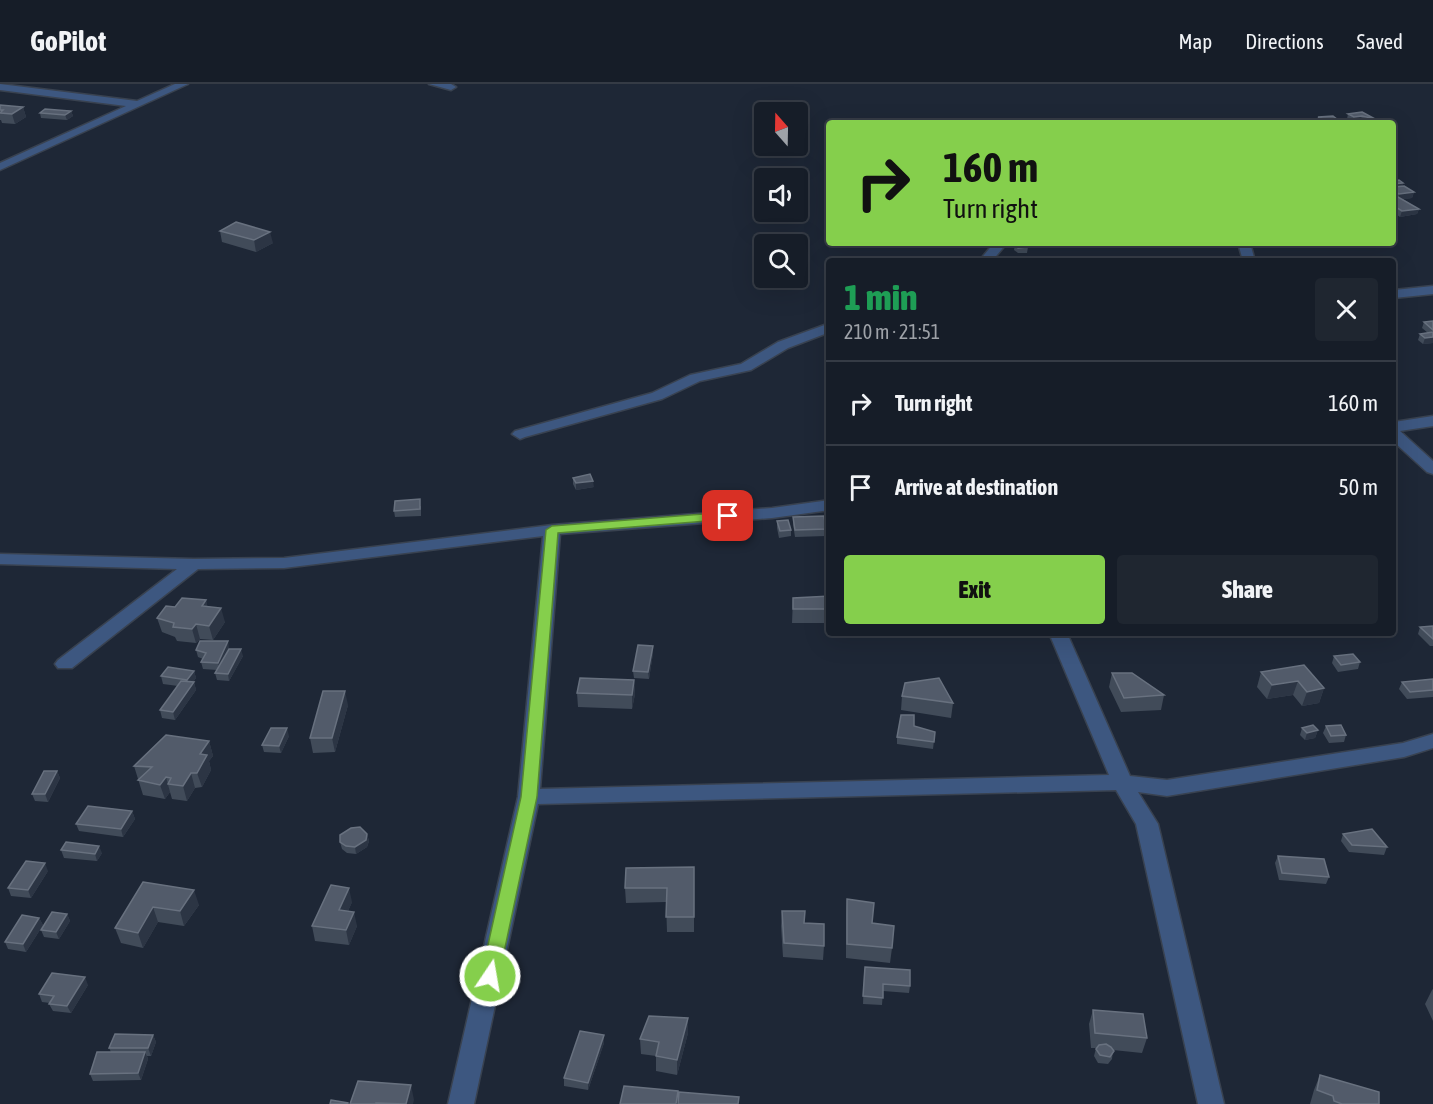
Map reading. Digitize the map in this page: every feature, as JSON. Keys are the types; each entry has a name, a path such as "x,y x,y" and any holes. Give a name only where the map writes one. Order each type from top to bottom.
{"street":[{"path":"0,167 183,84"},
{"path":"434,84 451,87"},
{"path":"0,87 140,104"},
{"path":"988,258 998,246"},
{"path":"1396,294 1433,290"},
{"path":"520,434 657,396 695,378 746,367 783,345 822,335"},
{"path":"1396,427 1433,421"},
{"path":"1396,436 1433,469"},
{"path":"0,559 194,564 284,563 552,530 772,513 826,506"},
{"path":"461,1104 529,797 552,530"},
{"path":"65,664 194,564"},
{"path":"1059,636 1122,782 1147,824 1211,1104"},
{"path":"529,797 1122,782 1167,788 1404,750 1433,741"}],"building":[{"path":"0,105 23,107 12,114 0,113 3,110 0,110"},
{"path":"45,109 71,111 65,115 40,113"},
{"path":"1362,112 1375,119 1354,117 1348,114"},
{"path":"1333,116 1338,120 1326,120 1318,117"},
{"path":"1404,186 1414,192 1399,194 1396,192 1396,187"},
{"path":"1396,197 1419,209 1402,211 1396,207"},
{"path":"236,222 270,232 254,240 220,231"},
{"path":"1433,321 1433,330 1424,322"},
{"path":"1433,332 1433,337 1425,338 1420,334"},
{"path":"590,474 593,481 576,483 573,478"},
{"path":"420,499 420,509 394,511 395,501"},
{"path":"824,516 826,529 795,530 793,517"},
{"path":"788,520 791,530 780,531 777,521"},
{"path":"826,596 826,609 793,609 793,598"},
{"path":"182,598 206,600 202,606 221,608 209,626 196,624 192,629 173,627 174,623 157,618 166,606 175,607"},
{"path":"1433,626 1433,639 1420,627"},
{"path":"200,641 228,641 218,663 201,662 206,653 196,650"},
{"path":"638,645 653,646 648,672 633,671"},
{"path":"229,649 241,649 228,674 215,673"},
{"path":"1353,654 1360,662 1341,665 1334,656"},
{"path":"1304,665 1324,688 1307,692 1298,681 1272,685 1261,672"},
{"path":"168,667 194,671 187,680 161,676"},
{"path":"1112,673 1132,673 1164,695 1124,698"},
{"path":"580,678 634,680 632,695 577,693"},
{"path":"939,678 953,703 902,696 905,683"},
{"path":"1433,679 1433,690 1410,692 1402,682"},
{"path":"181,681 194,682 173,712 160,710"},
{"path":"323,691 345,691 332,738 310,738"},
{"path":"901,715 914,715 914,726 935,732 934,742 897,737"},
{"path":"1313,725 1318,730 1307,733 1302,728"},
{"path":"1341,725 1346,735 1331,736 1326,726"},
{"path":"271,728 287,728 279,746 262,745"},
{"path":"166,735 209,741 200,754 207,755 197,773 191,773 183,786 168,784 171,778 166,777 160,785 138,780 152,767 134,766"},
{"path":"44,771 57,771 45,794 32,794"},
{"path":"88,806 132,811 121,829 76,824"},
{"path":"360,827 367,834 366,840 355,847 346,846 340,842 340,835 351,828"},
{"path":"1372,829 1387,847 1352,845 1343,834"},
{"path":"66,842 99,846 95,854 61,850"},
{"path":"1278,856 1324,859 1329,877 1282,873"},
{"path":"26,861 45,863 28,890 8,888"},
{"path":"694,867 694,917 666,917 667,888 625,888 626,868"},
{"path":"143,882 194,890 180,911 153,907 138,933 115,928"},
{"path":"331,885 349,888 339,910 354,912 346,930 312,926"},
{"path":"847,899 874,903 872,923 894,926 892,948 847,944"},
{"path":"782,911 805,911 804,923 824,924 824,946 784,943"},
{"path":"52,912 67,914 56,932 41,930"},
{"path":"22,915 39,918 23,944 5,942"},
{"path":"865,967 910,970 910,986 883,984 883,998 863,996"},
{"path":"52,973 85,977 67,1006 49,1004 54,996 39,994"},
{"path":"1093,1010 1143,1014 1147,1038 1095,1033"},
{"path":"649,1016 688,1018 677,1060 656,1056 659,1042 640,1039"},
{"path":"580,1031 604,1035 588,1083 564,1078"},
{"path":"115,1034 153,1035 148,1048 109,1048"},
{"path":"1106,1044 1114,1051 1110,1057 1100,1055 1096,1049 1099,1045"},
{"path":"97,1052 145,1052 138,1073 90,1074"},
{"path":"1320,1075 1379,1092 1379,1104 1342,1104 1334,1101 1333,1096 1317,1090"},
{"path":"358,1081 411,1085 406,1104 350,1104"},
{"path":"624,1086 678,1091 676,1104 620,1104"},
{"path":"679,1092 739,1097 738,1104 678,1104"},
{"path":"331,1100 348,1103 348,1104 330,1104"}],"route":[{"path":"490,976 529,797 552,530 728,516"}]}
